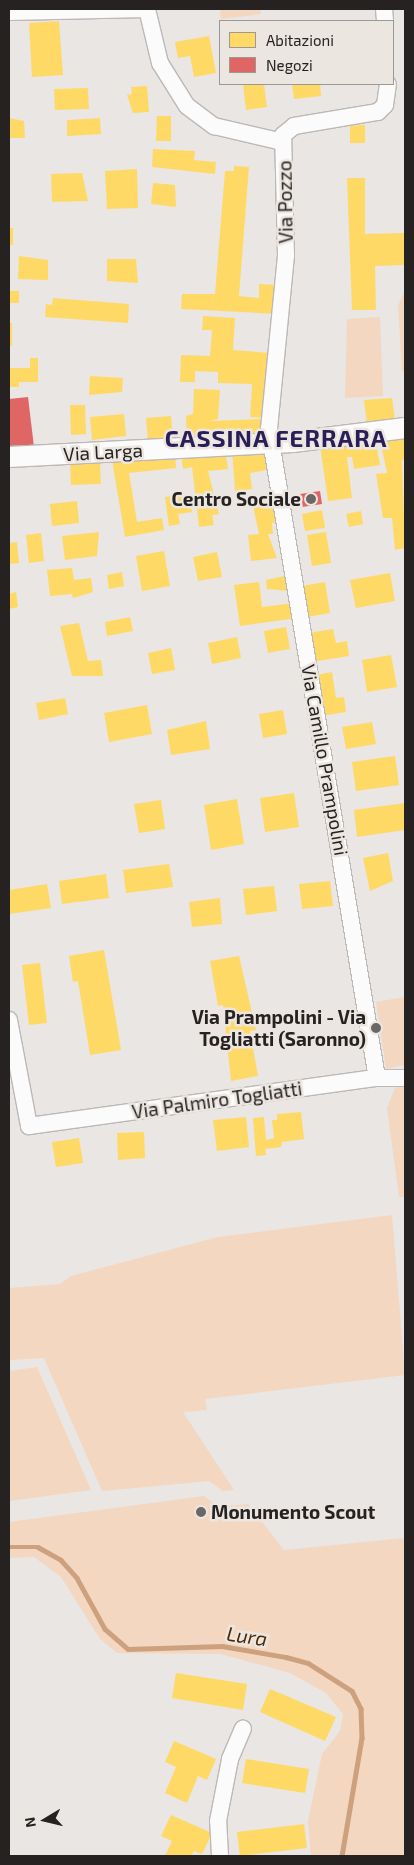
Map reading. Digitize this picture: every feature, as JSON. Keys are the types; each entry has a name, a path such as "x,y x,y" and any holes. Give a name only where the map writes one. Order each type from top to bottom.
{"street":[{"name":"Via Pozzo","path":"9,12 147,9 160,63 186,106 214,126 283,142 286,255 274,357 271,443"},
{"path":"283,142 284,132 294,126 378,112 385,104 388,85"},
{"name":"Via Larga","path":"9,457 271,443 405,428"},
{"name":"Via Camillo Prampolini","path":"271,443 377,1078"},
{"name":"Via Palmiro Togliatti","path":"9,1020 29,1126 377,1078 405,1078"},
{"path":"220,1856 218,1821 230,1759 243,1729"}],"shaded area":[{"path":"220,9 260,9 261,14 221,19"},
{"path":"405,290 405,371 402,371 398,306"},
{"path":"380,317 383,396 345,398 347,319"},
{"path":"405,997 405,1065 386,1069 376,1002"},
{"path":"405,1086 405,1197 399,1197 387,1108 395,1088"},
{"path":"392,1215 405,1375 205,1399 207,1410 183,1412 234,1490 223,1491 209,1481 102,1491 44,1358 9,1360 9,1288 60,1284 71,1276 218,1237"},
{"path":"37,1367 91,1490 9,1501 9,1371"},
{"path":"204,1496 219,1507 248,1504 284,1550 405,1538 405,1856 311,1856 308,1821 322,1754 340,1731 343,1714 326,1693 290,1673 221,1654 117,1653 100,1639 61,1577 34,1557 9,1558 9,1522"}],"building: Abitazioni":[{"path":"59,21 63,75 32,77 29,23"},
{"path":"209,36 216,73 194,77 190,56 178,58 175,42"},
{"path":"243,85 264,85 267,107 246,110"},
{"path":"292,85 320,85 321,96 294,99"},
{"path":"147,86 149,112 133,113 127,95 132,94 131,87"},
{"path":"88,88 89,109 55,110 54,89"},
{"path":"157,116 171,116 171,141 156,141"},
{"path":"9,118 24,121 25,138 9,138"},
{"path":"100,118 101,134 67,136 67,120"},
{"path":"365,125 365,143 350,143 350,126"},
{"path":"153,149 195,151 194,160 216,162 215,174 152,167"},
{"path":"234,166 249,167 239,296 259,298 259,284 280,285 278,314 181,309 182,294 215,294 225,171 234,171"},
{"path":"137,169 138,208 107,209 105,171"},
{"path":"82,173 88,201 52,202 51,174"},
{"path":"347,178 365,178 365,234 405,233 405,265 375,266 376,310 352,310"},
{"path":"153,183 175,185 176,207 151,204"},
{"path":"9,228 13,228 13,245 9,245"},
{"path":"19,256 48,260 48,280 18,279"},
{"path":"107,259 136,259 138,283 107,281"},
{"path":"9,291 19,291 19,303 9,303"},
{"path":"53,298 129,304 128,323 45,317 46,304 52,305"},
{"path":"203,316 235,318 233,350 270,353 267,418 250,417 252,384 218,383 218,372 195,371 195,382 180,382 181,355 210,356 212,330 202,330"},
{"path":"9,323 12,323 12,346 9,346"},
{"path":"30,358 38,358 38,382 19,382 19,387 9,387 9,368 30,368"},
{"path":"90,376 123,378 122,392 89,395"},
{"path":"194,389 220,390 218,419 210,421 264,419 264,432 258,437 187,440 186,416 193,414"},
{"path":"392,398 395,420 367,424 364,400"},
{"path":"70,405 85,405 86,434 71,435"},
{"path":"124,414 126,436 92,440 90,417"},
{"path":"171,416 173,440 148,442 146,418"},
{"path":"405,435 405,459 402,460 405,548 395,550 392,518 383,518 376,474 387,473 380,440"},
{"path":"375,438 380,465 354,469 352,457 347,457 352,498 328,501 320,446"},
{"path":"263,445 267,470 250,473 252,489 235,491 232,450"},
{"path":"225,449 228,469 208,471 219,514 212,515 214,525 199,527 192,467 183,469 181,454"},
{"path":"175,453 176,468 129,473 137,522 162,518 164,530 125,537 112,460"},
{"path":"100,462 101,484 71,485 70,464"},
{"path":"189,494 192,512 178,514 180,524 169,526 165,497"},
{"path":"275,497 279,522 272,523 273,534 268,534 277,558 251,561 248,535 259,534 252,501"},
{"path":"77,501 79,523 52,526 50,504"},
{"path":"322,510 325,528 305,531 302,514"},
{"path":"361,511 363,524 349,527 346,514"},
{"path":"99,532 97,556 65,560 62,536"},
{"path":"326,532 331,563 312,566 307,535"},
{"path":"41,533 44,561 29,563 26,535"},
{"path":"17,542 19,563 9,564 9,543"},
{"path":"164,551 170,586 142,591 136,556"},
{"path":"217,552 222,577 198,581 193,557"},
{"path":"72,568 74,580 91,578 93,592 73,598 72,594 50,596 47,570"},
{"path":"122,572 124,586 109,589 107,575"},
{"path":"390,573 395,601 356,608 350,580"},
{"path":"289,575 291,591 267,589 266,580"},
{"path":"259,582 262,607 294,603 297,618 240,626 234,585"},
{"path":"325,582 330,613 307,617 302,586"},
{"path":"16,592 18,607 9,609 9,594"},
{"path":"130,617 133,631 107,636 105,622"},
{"path":"79,623 88,661 101,660 103,676 72,676 60,626"},
{"path":"286,627 290,649 268,653 264,631"},
{"path":"333,629 336,643 347,641 349,656 312,662 308,633"},
{"path":"237,637 241,658 212,664 208,643"},
{"path":"171,648 175,670 152,674 148,653"},
{"path":"391,655 397,687 367,692 362,660"},
{"path":"332,672 336,698 344,697 346,712 321,716 315,675"},
{"path":"65,698 68,714 39,720 36,703"},
{"path":"147,705 152,734 109,742 104,713"},
{"path":"283,710 287,734 263,738 259,714"},
{"path":"206,721 210,749 171,755 167,730"},
{"path":"372,722 376,744 346,749 342,727"},
{"path":"395,756 399,785 356,791 352,762"},
{"path":"294,793 299,827 265,832 260,798"},
{"path":"237,799 244,844 211,850 204,805"},
{"path":"161,800 165,829 139,833 134,804"},
{"path":"405,803 405,830 357,837 354,810"},
{"path":"388,853 393,881 370,891 363,858"},
{"path":"169,864 173,887 126,893 123,870"},
{"path":"106,874 109,898 62,904 59,881"},
{"path":"330,881 333,906 302,909 299,884"},
{"path":"47,884 51,908 9,914 9,890"},
{"path":"274,886 277,911 246,915 243,889"},
{"path":"220,898 222,924 192,927 189,902"},
{"path":"104,950 121,1050 90,1055 78,981 73,982 69,956"},
{"path":"239,956 256,1030 250,1031 258,1076 231,1081 223,1005 218,1006 210,961"},
{"path":"40,963 47,1023 29,1025 22,965"},
{"path":"301,1112 304,1139 282,1142 281,1147 265,1149 266,1155 256,1156 253,1118 264,1117 266,1140 274,1138 272,1120 277,1120 277,1114"},
{"path":"246,1117 249,1147 217,1151 213,1120"},
{"path":"144,1132 145,1158 118,1160 117,1133"},
{"path":"79,1138 83,1163 56,1167 52,1142"},
{"path":"176,1673 247,1684 243,1710 172,1698"},
{"path":"270,1689 336,1717 325,1741 260,1712"},
{"path":"174,1741 216,1759 207,1780 198,1776 187,1803 165,1793 176,1767 165,1762"},
{"path":"246,1759 309,1769 305,1793 242,1783"},
{"path":"171,1815 212,1833 202,1854 194,1851 191,1856 165,1856 172,1841 161,1836"},
{"path":"304,1824 307,1848 240,1856 237,1832"}],"building: Negozi":[{"path":"28,397 34,447 9,450 9,399"},
{"name":"Centro Sociale","path":"320,491 322,504 302,507 300,494"}],"waterway":[{"name":"Lura","path":"9,1547 38,1547 61,1560 77,1578 105,1629 128,1649 222,1646 286,1657 308,1663 352,1691 361,1709 362,1738 342,1856"}],"place":[{"name":"Centro Sociale","path":"311,499"},
{"name":"Via Prampolini - Via Togliatti (Saronno)","path":"376,1028"},
{"name":"Monumento Scout","path":"201,1512"}],"district":[{"name":"CASSINA FERRARA","path":"276,438"}]}
